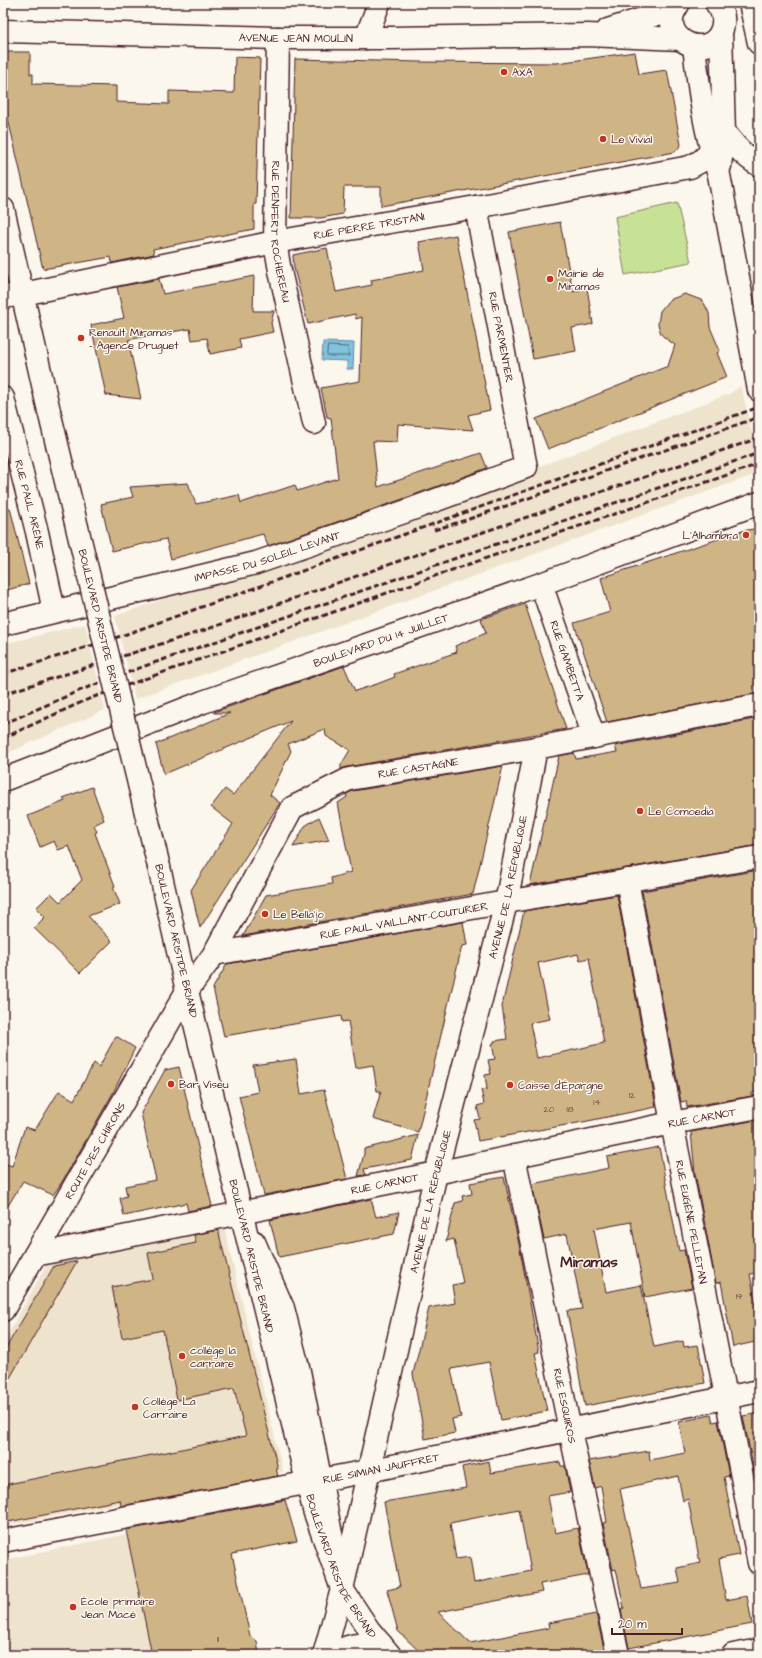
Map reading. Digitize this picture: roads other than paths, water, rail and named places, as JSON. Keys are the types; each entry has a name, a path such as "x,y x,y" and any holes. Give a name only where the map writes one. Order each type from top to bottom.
{"street":[{"path":"366,38 379,3"},
{"path":"750,3 759,43"},
{"path":"678,6 672,16 672,25 675,33 687,43 700,96 711,152 720,175 759,390"},
{"name":"AVENUE JEAN MOULIN","path":"588,35 621,27 678,6"},
{"path":"720,175 724,133 724,13"},
{"name":"AVENUE JEAN MOULIN","path":"3,31 278,38 588,35 687,43 702,46 710,43 724,13"},
{"name":"RUE DENFERT ROCHEREAU","path":"278,38 276,242 280,271 314,423"},
{"path":"700,96 724,133 750,160 759,165"},
{"name":"RUE PIERRE TRISTANI","path":"13,296 276,242 476,207 690,167 701,161 711,152"},
{"name":"RUE PARMENTIER","path":"476,207 526,467"},
{"name":"BOULEVARD ARISTIDE BRIAND","path":"3,210 13,296 49,411 159,867 187,991 242,1213 314,1482 314,1510 342,1589 369,1630 385,1649"},
{"name":"RUE PAUL ARÈNE","path":"3,398 35,525 54,611"},
{"name":"IMPASSE DU SOLEIL LEVANT","path":"3,624 256,563 404,512 526,467"},
{"name":"BOULEVARD DU 14 JUILLET","path":"3,780 203,702 541,584 759,503"},
{"name":"RUE GAMBETTA","path":"541,584 594,737"},
{"name":"RUE CASTAGNE","path":"187,991 214,954 292,808 349,779 536,748 759,705"},
{"name":"AVENUE DE LA RÉPUBLIQUE","path":"324,1655 342,1589 436,1173 506,902 536,748"},
{"name":"RUE PAUL VAILLANT-COUTURIER","path":"214,954 759,857"},
{"name":"RUE EUGÈNE PELLETAN","path":"627,880 672,1123 759,1563"},
{"name":"ROUTE DES CHIRONS","path":"3,1310 187,991"},
{"name":"RUE CARNOT","path":"35,1255 672,1123 759,1107"},
{"name":"RUE ESQUIROS","path":"514,1156 618,1655"},
{"name":"RUE SIMIAN JAUFFRET","path":"3,1541 314,1482 759,1390"},
{"path":"331,1655 350,1646 362,1643 385,1649"},
{"path":"733,1655 759,1650"}],"water":[{"path":"323,342 354,343 353,369 347,369 347,361 322,360"}],"railway":[{"path":"3,674 121,636 759,407"},
{"path":"434,530 759,417"},
{"path":"3,694 202,631 413,556 759,438"},
{"path":"3,724 81,690 145,666 759,453"},
{"path":"3,738 91,698 452,570 759,464"}],"place":[{"name":"AXA","path":"504,72"},
{"name":"Le Vivial","path":"603,139"},
{"name":"Mairie de Miramas","path":"550,279"},
{"name":"Renault Miramas - Agence Druguet","path":"81,338"},
{"name":"L'Alhambra","path":"746,535"},
{"name":"Le Comoedia","path":"640,811"},
{"name":"Le Bella'jo","path":"265,914"},
{"name":"Bar Viseu","path":"171,1084"},
{"name":"Caisse d'Épargne","path":"510,1085"},
{"name":"collège la carraire","path":"182,1356"},
{"name":"Collège La Carraire","path":"135,1407"},
{"name":"École primaire Jean Macé","path":"73,1607"}],"district":[{"name":"Miramas","path":"589,1262"}]}
